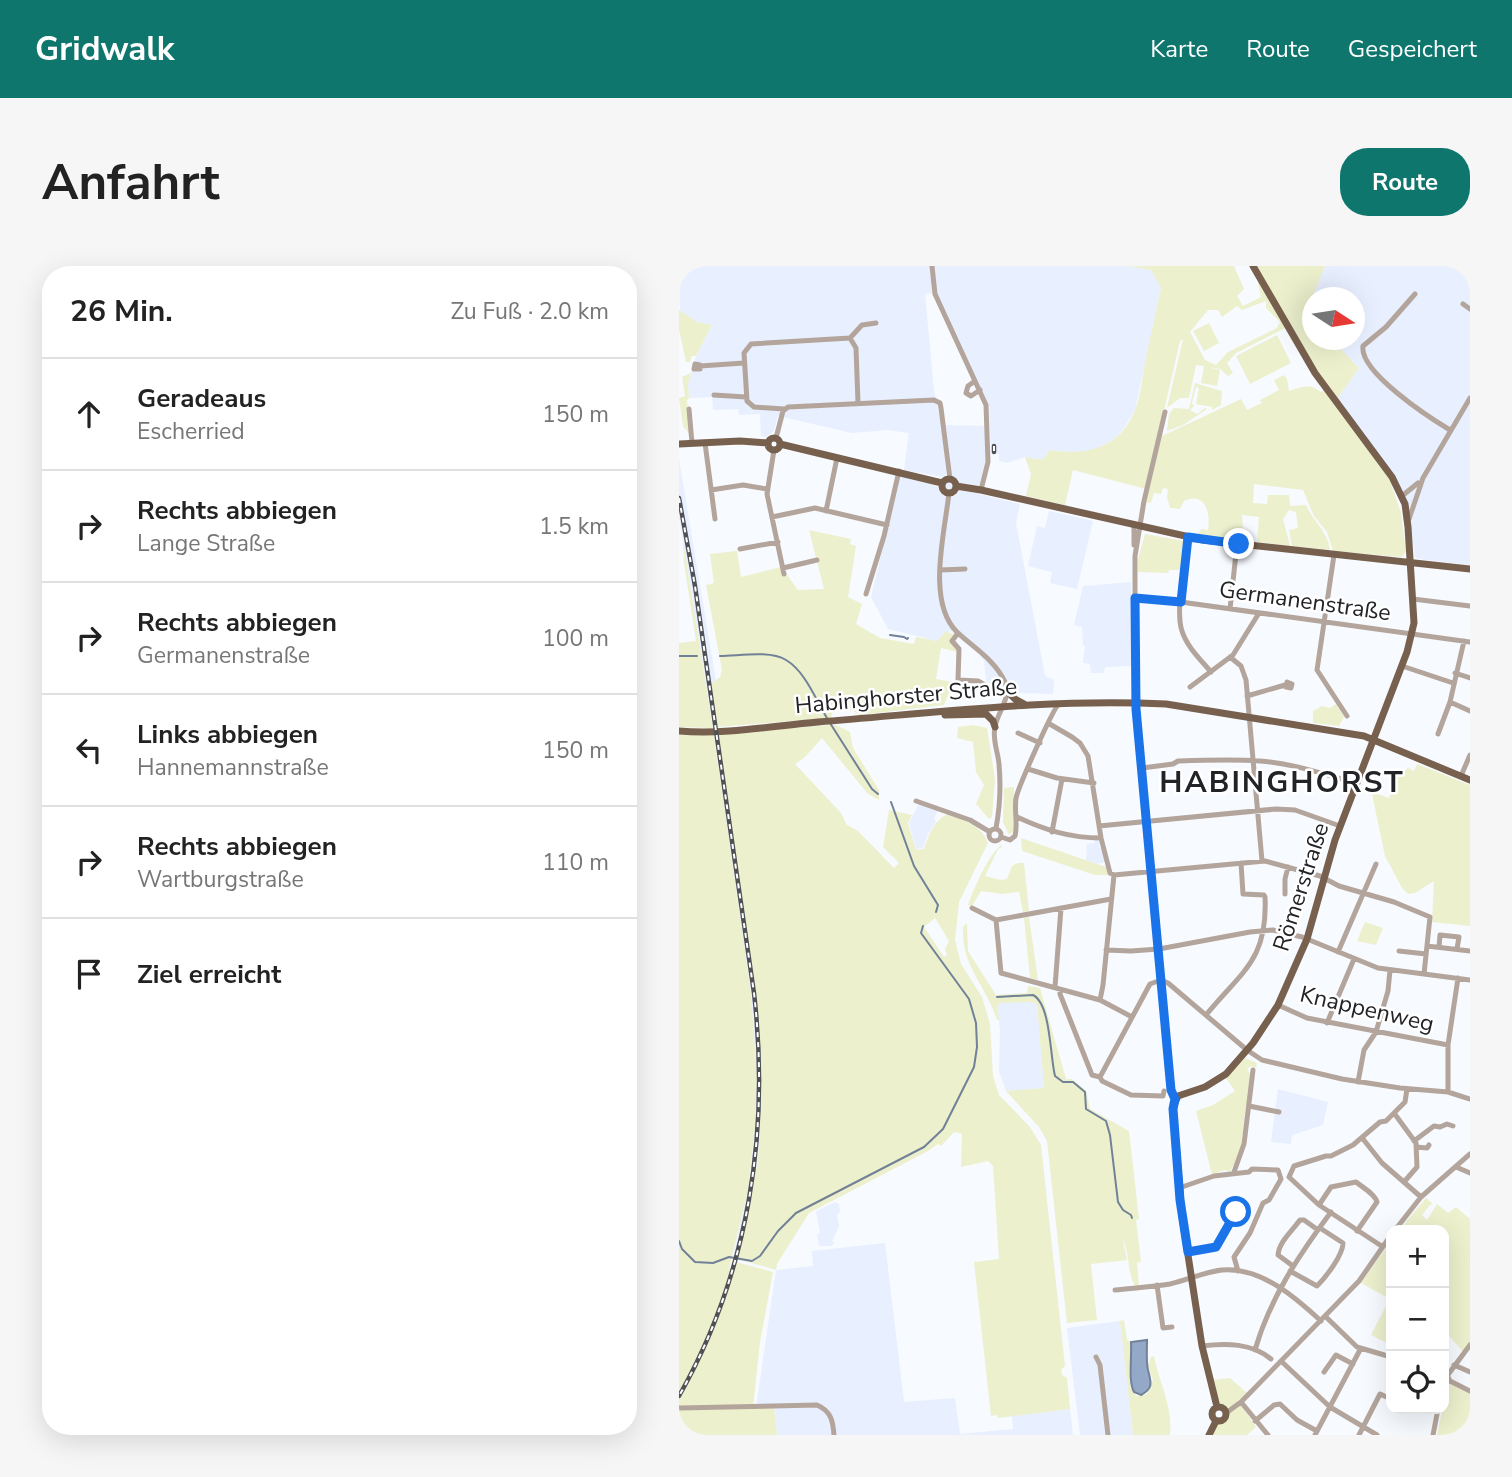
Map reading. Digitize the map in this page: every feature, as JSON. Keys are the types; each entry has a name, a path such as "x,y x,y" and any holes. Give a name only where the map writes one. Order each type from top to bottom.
{"main road":[{"path":"1253,266 1307,361 1392,477 1403,500"},
{"path":"679,444 748,441 768,443 770,448 777,444 954,481 952,490"},
{"path":"946,481 943,490 981,490 1188,537 1470,569"},
{"name":"Römerstraße","path":"1175,1099 1217,1080 1247,1050 1278,1005 1307,939 1340,826 1413,634 1408,524 1403,500"},
{"path":"1007,691 1027,705"},
{"name":"Habinghorster Straße","path":"679,731 706,732 1002,706 1166,704 1373,739 1470,780"},
{"path":"920,714 986,714 995,727"},
{"path":"1175,1099 1173,1109 1179,1188 1202,1346 1217,1407 1212,1414 1218,1421"},
{"path":"1209,1435 1218,1421 1225,1418 1223,1408 1217,1407"},
{"path":"1215,1435 1218,1421"}],"street":[{"path":"932,266 935,294 986,405 988,462 981,490"},
{"path":"1415,295 1386,327 1361,349 1368,364 1384,381 1420,411 1450,430"},
{"path":"1463,304 1470,309"},
{"path":"876,323 862,324 851,338 753,343 745,351 744,363 746,397 749,404 754,407 784,409 934,400 940,403 946,481"},
{"path":"851,338 856,348 858,403"},
{"path":"695,369 744,363"},
{"path":"975,381 968,386 966,393 971,396 980,390"},
{"path":"714,395 746,397"},
{"path":"1408,524 1413,501 1423,478 1470,398"},
{"path":"689,409 692,443"},
{"path":"784,409 767,489 783,571 817,560"},
{"path":"1165,412 1137,527 1136,703 1171,1090 1175,1099"},
{"path":"705,443 715,519"},
{"path":"826,511 838,458"},
{"path":"866,594 887,525 899,471"},
{"path":"1403,500 1423,478"},
{"path":"711,490 743,485 767,489"},
{"path":"952,490 940,570 942,604 950,624 985,655 1003,679 1007,691 995,727 1000,792 996,828 990,832"},
{"path":"1403,500 1413,501"},
{"path":"772,517 811,508 887,525"},
{"path":"1188,537 1179,616 1182,632 1210,672"},
{"path":"740,549 778,542"},
{"path":"1230,609 1237,544"},
{"path":"1333,555 1317,670 1347,716"},
{"path":"940,570 965,569"},
{"name":"Germanenstraße","path":"1135,598 1259,612 1467,642"},
{"path":"1413,599 1470,606"},
{"path":"1190,687 1230,657 1259,612"},
{"path":"958,633 952,640 959,649 958,680 978,681 985,685"},
{"path":"1438,734 1450,702 1455,673 1467,642"},
{"path":"1230,657 1244,671 1262,861"},
{"path":"1402,666 1453,684"},
{"path":"1455,673 1470,678"},
{"path":"1247,696 1285,685"},
{"path":"1450,702 1470,710"},
{"path":"1001,837 1010,840 1015,836 1016,797 1053,710 1059,704"},
{"path":"1048,723 1063,730 1083,747 1091,765 1101,838 1110,873 1114,875 1262,861 1394,901 1430,918 1424,974"},
{"path":"1018,733 1041,743"},
{"path":"1461,776 1470,755"},
{"path":"1142,768 1178,761 1253,761 1282,764 1356,783"},
{"path":"1028,769 1062,779 1093,783"},
{"path":"1052,832 1062,779"},
{"path":"916,802 970,820 990,832"},
{"path":"1099,826 1291,809 1340,826"},
{"path":"1017,817 1052,832 1101,838"},
{"path":"996,828 1001,832 1001,837"},
{"path":"990,832 992,841 1001,837"},
{"path":"1206,1015 1248,969 1259,949 1263,930 1264,895 1244,895 1241,863"},
{"path":"1338,953 1376,864"},
{"path":"1285,894 1288,867"},
{"path":"1100,1000 1114,875"},
{"path":"972,908 996,920 1111,899"},
{"path":"1061,908 1058,988 1087,1067 1092,1075 1100,1077 1102,1082 1131,1095 1163,1096 1164,1091"},
{"path":"996,920 1001,974 1100,1000 1132,1017"},
{"path":"1106,950 1159,949 1263,930 1284,931 1374,967 1470,980"},
{"path":"1439,947 1437,934 1462,937 1457,949"},
{"path":"1427,946 1470,951"},
{"path":"1399,951 1426,954"},
{"path":"1327,1023 1354,959"},
{"path":"1358,1082 1364,1050 1376,1032 1388,991 1390,970"},
{"path":"1448,1092 1448,1045 1458,978"},
{"path":"1100,1077 1150,984 1161,980 1247,1050 1268,1062 1358,1082 1448,1092 1470,1099"},
{"name":"Knappenweg","path":"1278,1005 1299,1016 1327,1023 1448,1045"},
{"path":"1234,1172 1244,1143 1254,1070"},
{"path":"1383,1247 1319,1205 1290,1179 1294,1166 1326,1156 1331,1157 1363,1139 1405,1102 1407,1089"},
{"path":"1249,1106 1279,1112"},
{"path":"1394,1113 1415,1144 1417,1167 1404,1182"},
{"path":"1415,1144 1434,1126 1454,1126"},
{"path":"1363,1139 1383,1163 1421,1197"},
{"path":"1415,1144 1427,1148 1429,1145"},
{"path":"1399,1225 1421,1197 1470,1154"},
{"path":"1456,1167 1470,1173"},
{"path":"1179,1188 1214,1175 1234,1172 1275,1169 1282,1178 1269,1200 1263,1203 1250,1233 1234,1257 1238,1270"},
{"path":"1319,1205 1331,1187 1356,1182 1376,1197 1377,1202 1357,1231"},
{"path":"1188,1252 1216,1247 1236,1212"},
{"path":"1255,1350 1262,1326 1280,1288 1331,1213"},
{"path":"1300,1220 1319,1229 1343,1243 1343,1249 1317,1286 1292,1268 1277,1251 1300,1220"},
{"path":"1226,1413 1241,1402 1324,1319 1359,1281 1386,1242"},
{"path":"1115,1290 1157,1285 1223,1270 1238,1270 1280,1288 1324,1319 1354,1345 1386,1355"},
{"path":"1157,1285 1163,1328 1173,1327"},
{"path":"1202,1346 1231,1344 1255,1350 1271,1359"},
{"path":"1449,1374 1454,1365 1467,1353 1470,1345"},
{"path":"1255,1420 1274,1405 1280,1404 1316,1433 1361,1348"},
{"path":"1324,1373 1336,1355 1353,1364"},
{"path":"1096,1357 1100,1364 1108,1435"},
{"path":"1281,1361 1330,1407 1377,1435"},
{"path":"1454,1365 1470,1372"},
{"path":"1449,1381 1470,1391"},
{"path":"1359,1435 1380,1394 1386,1397"},
{"path":"1241,1402 1268,1435"},
{"path":"679,1409 817,1405 830,1415 834,1435"},
{"path":"1433,1435 1437,1414"}],"shaded area":[{"path":"679,266 1128,266 1151,270 1161,288 1135,410 1115,439 1092,451 1080,453 1050,450 1042,460 1025,457 1007,463 999,461 999,454 991,453 989,406 936,293 925,294 934,391 942,427 946,474 943,477 904,470 909,433 887,430 852,433 778,416 774,431 766,437 761,436 760,414 739,415 738,409 713,410 712,397 689,398 688,384 696,356 712,325 697,322 680,312"},
{"path":"1325,266 1458,266 1470,274 1470,565 1415,557 1406,501 1400,485 1337,399 1359,368 1342,350 1365,350 1365,287 1316,287"},
{"path":"946,425 986,426 986,461 979,494 1020,504 1016,523 1045,676 1054,680 1053,694 1020,693 1015,697 998,690 986,680 984,661 980,655 950,631 937,641 888,629 871,597 900,476 925,481 938,487 951,469"},
{"path":"679,459 716,681 712,684 717,725 713,726 679,517"},
{"path":"1049,511 1093,521 1077,589 1050,583 1052,572 1028,566 1037,526 1045,528"},
{"path":"1131,582 1132,666 1105,667 1104,673 1091,673 1090,664 1083,663 1085,646 1082,627 1074,625 1083,586"},
{"path":"718,736 756,992 762,1076 758,1161 737,1259 733,1257 752,1160 757,1077 751,994 714,745 714,737"},
{"path":"919,804 938,810 934,819 936,822 923,848 916,849 909,823"},
{"path":"1099,839 1105,862 1097,864 1086,860 1087,844"},
{"path":"1000,1003 1037,1004 1044,1088 1006,1091 999,1071 1000,1030 997,1006"},
{"path":"1278,1089 1328,1102 1323,1125 1292,1135 1291,1144 1271,1142"},
{"path":"835,1202 839,1204 840,1211 837,1215 839,1226 832,1241 834,1243 832,1246 819,1246 817,1234 820,1233 816,1211"},
{"path":"885,1243 904,1402 955,1398 960,1434 1013,1429 1012,1416 1070,1409 1073,1435 777,1435 774,1408 756,1408 776,1270 813,1266 812,1251"},
{"path":"1120,1321 1133,1435 1080,1435 1067,1328"}],"green space":[{"path":"1128,266 1234,266 1244,289 1237,296 1243,306 1261,297 1257,279 1285,328 1236,353 1227,363 1233,373 1228,376 1220,369 1208,367 1220,370 1217,386 1201,383 1204,366 1196,365 1189,398 1180,398 1167,408 1183,339 1180,341 1146,489 1073,470 1065,505 1026,496 1031,474 1025,457 1042,460 1050,450 1077,452 1101,447 1121,433 1129,423 1139,399 1161,288 1151,270","holes":["1266,301 1266,308 1280,322 1277,328 1228,352 1216,365 1205,360 1190,332 1208,310 1218,310 1222,317 1237,306 1242,310"]},
{"path":"1256,266 1325,266 1316,287 1302,287 1302,347"},
{"path":"679,310 697,322 712,325 690,362 686,362 679,330"},
{"path":"1209,323 1219,343 1204,351 1193,331"},
{"path":"1277,335 1291,363 1250,384 1236,356"},
{"path":"1304,350 1342,350 1359,368 1337,399"},
{"path":"691,373 687,400 690,435 683,426 679,398 685,396 682,377"},
{"path":"1284,375 1289,391 1305,387 1313,387 1321,392 1324,390 1389,478 1401,513 1406,551 1402,557 1333,551 1327,532 1314,516 1303,490 1254,484 1253,503 1267,504 1268,495 1289,495 1290,506 1306,505 1326,538 1330,550 1292,546 1289,530 1298,528 1296,512 1289,510 1283,519 1290,546 1257,542 1259,517 1242,515 1244,541 1197,535 1203,527 1202,529 1208,530 1205,505 1202,501 1191,499 1184,501 1180,509 1170,508 1168,489 1163,488 1161,494 1154,493 1151,503 1145,502 1162,436 1241,399 1247,410 1262,403 1260,400 1279,390 1274,380"},
{"path":"1195,383 1222,391 1221,405 1212,410 1212,407 1196,404 1199,388 1196,387 1192,403 1194,406 1190,410 1197,414 1207,409 1183,425 1167,431 1169,414 1174,408 1189,409"},
{"path":"809,530 851,539 850,544 856,546 848,597 862,604 856,624 880,638 914,644 916,637 937,641 946,631 954,635 950,641 958,652 941,648 936,679 953,682 944,705 860,715 836,701 831,718 717,727 711,684 720,677 722,670 706,585 714,583 710,554 737,551 741,577 781,567 798,590 824,589"},
{"path":"1145,534 1184,541 1181,570 1169,570 1168,573 1138,572 1138,559"},
{"path":"683,541 713,728 679,727 679,643 696,641"},
{"path":"1336,704 1344,717 1339,726 1313,723 1313,711 1322,706 1330,708"},
{"path":"829,725 836,725 850,732 853,748 879,790 879,800 868,794 822,738 795,764 841,813 847,825 858,831 894,868 899,863 883,847 889,810 912,815 908,823 916,850 924,849 936,824 948,814 972,824 985,837 988,843 959,902 955,940 961,964 982,997 990,1024 993,1076 999,1095 1030,1127 1041,1145 1065,1366 1061,1370 1062,1375 1067,1378 1070,1409 998,1418 997,1415 991,1416 974,1262 999,1259 993,1166 988,1161 961,1167 962,1134 954,1132 941,1146 938,1144 809,1213 777,1264 776,1270 737,1259 758,1161 762,1076 756,992 718,734","holes":["935,918 949,941 945,949 947,955 944,957 924,927"]},
{"path":"973,725 987,728 995,779 992,817 989,819 976,804 984,785 976,772 973,742 957,738 958,727"},
{"path":"679,734 714,734 751,994 757,1077 755,1128 748,1190 729,1269 734,1270 736,1262 773,1272 760,1342 753,1407 774,1408 777,1435 679,1435"},
{"path":"1417,764 1470,785 1470,926 1432,922 1434,881 1415,893 1408,894 1385,856 1372,792 1389,798 1397,778 1408,768 1414,771"},
{"path":"1014,787 1013,832 1009,835 1003,822 1004,788"},
{"path":"1021,838 1106,867 1108,875 1095,875 1022,851"},
{"path":"1001,845 985,876 1007,879 1012,866 1024,863 1029,911 1023,912 1019,892 1002,894 981,891 972,906 968,905 977,882 996,850"},
{"path":"1029,917 1038,980 1030,978 1024,918"},
{"path":"1365,922 1383,928 1376,945 1357,941"},
{"path":"967,923 968,951 996,995 1027,993 1028,986 1040,988 1066,1079 1072,1079 1086,1091 1090,1109 1129,1131 1139,1219 1136,1220 1141,1262 1137,1262 1139,1286 1135,1286 1132,1281 1123,1239 1127,1260 1091,1264 1097,1320 1067,1323 1047,1141 1039,1127 1006,1091 1044,1088 1037,1004 1000,1003 997,1006 997,1020 966,953 963,927"},
{"path":"1245,1058 1257,1063 1256,1068 1251,1066 1247,1069 1252,1077 1241,1151 1230,1172 1224,1170 1212,1175 1196,1111 1213,1105 1235,1091 1226,1078"},
{"path":"1426,1198 1433,1204 1422,1215 1427,1220 1437,1204 1448,1213 1456,1207 1470,1219 1470,1342 1463,1352 1449,1336 1449,1225 1403,1225"},
{"path":"1386,1248 1386,1297 1361,1283"},
{"path":"1386,1306 1386,1342 1371,1335"},
{"path":"1124,1320 1127,1340 1131,1342 1130,1387 1136,1396 1147,1394 1153,1380 1148,1366 1154,1356 1168,1404 1170,1435 1133,1435 1120,1321"},
{"path":"1230,1378 1247,1393 1238,1401 1256,1427 1247,1435 1211,1435 1217,1423 1223,1422 1228,1416 1226,1408 1221,1406 1212,1380"},
{"path":"1449,1382 1470,1393 1470,1435 1437,1435 1441,1414 1449,1414"}],"water":[{"path":"1147,1340 1151,1384 1141,1395 1132,1388 1131,1342"}],"waterway":[{"path":"890,635 908,638"},
{"path":"720,656 763,654 786,660 804,678 827,718"},
{"path":"679,656 697,656"},
{"path":"830,723 872,789 878,794"},
{"path":"891,802 914,866 938,905 936,912"},
{"path":"679,1241 682,1249 695,1262 713,1263 729,1257 752,1261 760,1256 778,1231 796,1213 924,1147 943,1129 974,1067 976,1023 969,999 921,933 923,926"},
{"path":"997,997 1033,995 1039,1000 1047,1020 1055,1076 1063,1082 1073,1082 1085,1092 1086,1109 1106,1121 1118,1202 1132,1218"}],"railway":[{"path":"994,446 994,452"},
{"path":"679,498 695,586 754,993 759,1097 756,1149 738,1251 723,1301 679,1396"}],"district":[{"name":"HABINGHORST","path":"1282,782"}],"route":[{"path":"1236,1212 1216,1247 1188,1252 1180,1200 1173,1109 1175,1099 1171,1090 1136,709 1135,598 1181,602 1188,537 1239,544"}]}
